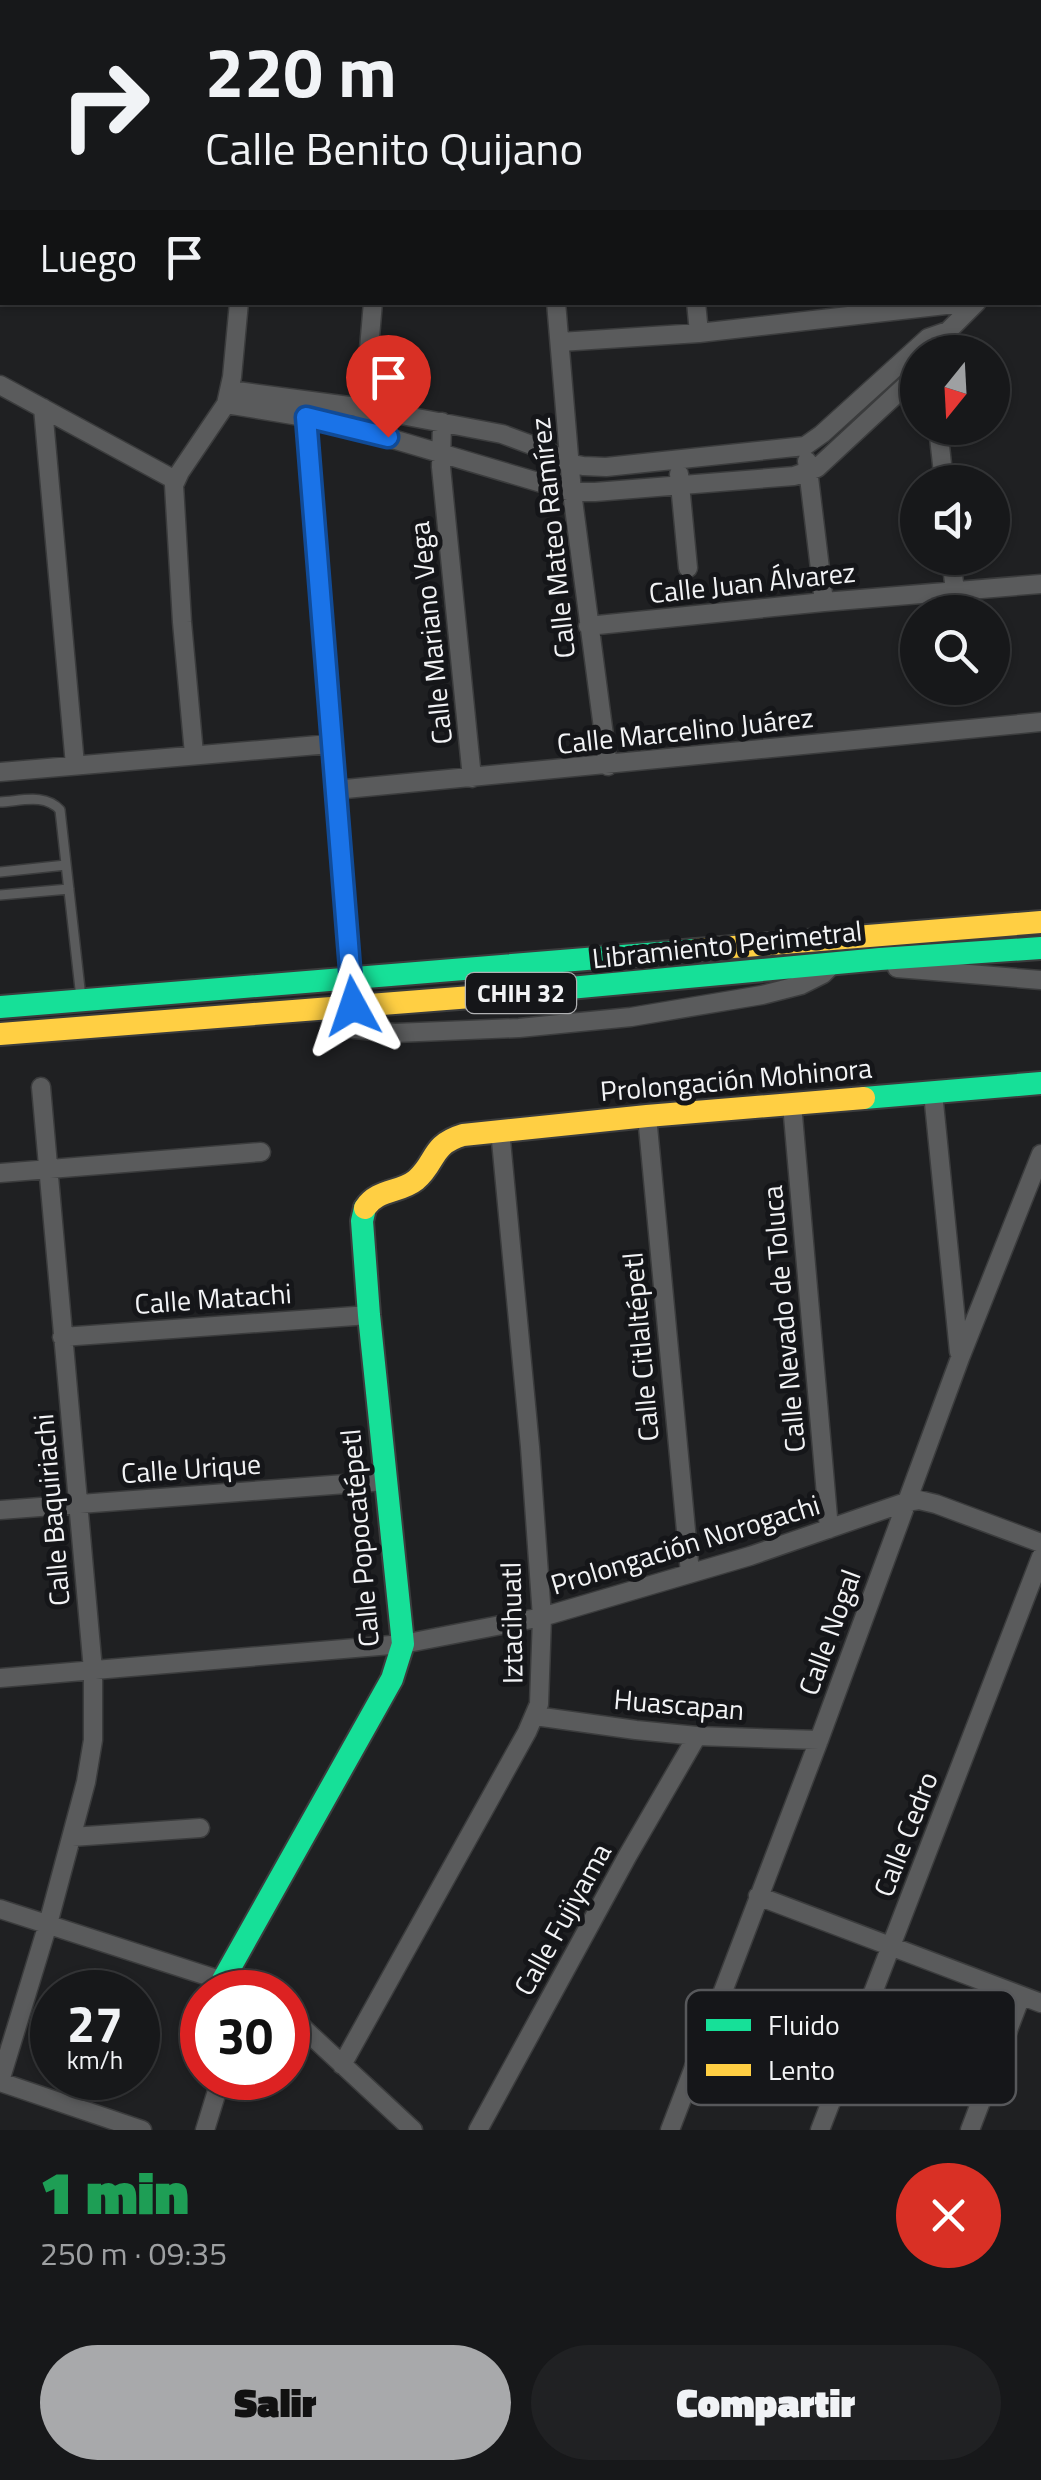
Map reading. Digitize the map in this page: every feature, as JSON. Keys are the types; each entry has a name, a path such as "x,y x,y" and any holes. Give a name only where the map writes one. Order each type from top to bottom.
{"main road":[{"name":"Libramiento Perimetral","path":"0,1007 1041,922"},
{"name":"Libramiento Perimetral","path":"0,1034 1041,948"},
{"name":"Prolongación Mohinora","path":"439,1146 452,1138 500,1130 1041,1083"},
{"name":"Calle Popocatépetl","path":"229,1970 392,1680 403,1644 362,1220 370,1200 414,1182 439,1146"}],"street":[{"path":"194,754 174,492 176,480 228,397 240,305"},
{"path":"362,430 373,305"},
{"name":"Calle Mateo Ramírez","path":"556,305 568,463 608,766"},
{"path":"696,305 699,333"},
{"path":"560,342 699,333 832,311 935,305"},
{"path":"945,335 971,305"},
{"path":"228,397 364,408 442,422 525,441 568,463 606,467 805,446 900,372"},
{"path":"0,385 176,480"},
{"path":"228,397 362,430 572,492 809,472 834,454 900,391"},
{"path":"43,408 74,765"},
{"path":"306,417 353,1006"},
{"name":"Calle Mariano Vega","path":"442,422 441,452 472,778"},
{"path":"805,446 824,602"},
{"path":"677,459 688,568"},
{"path":"954,575 955,591"},
{"name":"Calle Juan Álvarez","path":"588,626 1041,584"},
{"name":"Calle Marcelino Juárez","path":"335,790 1041,722"},
{"path":"0,772 330,744"},
{"path":"880,959 890,967 1041,980"},
{"path":"322,1008 335,1021 355,1029 452,1032 519,1028 631,1017 762,995 800,986 824,974 832,964"},
{"name":"Calle Baquiriachi","path":"0,2082 72,1838 93,1740 93,1670 42,1087"},
{"path":"934,1093 960,1358"},
{"name":"Calle Nevado de Toluca","path":"792,1104 829,1529"},
{"name":"Calle Citlaltépetl","path":"647,1116 690,1574"},
{"name":"Iztacihuatl","path":"342,2066 540,1704 542,1617 500,1130"},
{"path":"0,1173 260,1152"},
{"name":"Calle Nogal","path":"723,1990 960,1358 1041,1154"},
{"name":"Calle Matachi","path":"62,1337 369,1315"},
{"name":"Calle Urique","path":"0,1510 385,1481"},
{"path":"906,1502 936,1504 1041,1543"},
{"name":"Prolongación Norogachi","path":"0,1678 403,1644 542,1617 750,1556 906,1502"},
{"name":"Calle Cedro","path":"874,1990 1041,1557"},
{"name":"Huascapan","path":"536,1716 697,1736 818,1740"},
{"name":"Calle Fujiyama","path":"478,2130 697,1736"},
{"path":"72,1838 200,1828"},
{"path":"758,1896 1005,1990"},
{"path":"0,1909 192,1970"},
{"path":"1016,1994 1041,2004"},
{"path":"1016,2009 1021,1996"},
{"path":"310,2035 413,2130"},
{"path":"0,2082 142,2130"},
{"name":"Calle Nogal","path":"670,2130 686,2087"},
{"path":"205,2130 214,2100"},
{"name":"Calle Cedro","path":"820,2130 830,2105"},
{"path":"970,2130 980,2105"},
{"path":"382,2130 389,2108"}],"lane":[{"path":"0,802 45,799 60,810 82,1000"},
{"path":"0,872 66,865"},
{"path":"0,895 69,889"}],"traffic: fast":[{"path":"484,996 1041,948"},
{"path":"0,1007 696,950"},
{"path":"864,1098 1041,1083"},
{"path":"229,1970 392,1679 403,1644 369,1315 362,1221 365,1208"}],"traffic: slow":[{"path":"696,950 1041,922"},
{"path":"0,1034 484,996"},
{"path":"365,1208 376,1197 416,1180 439,1149 463,1135 864,1098"}],"route":[{"path":"353,1006 306,417 388,437"}]}
